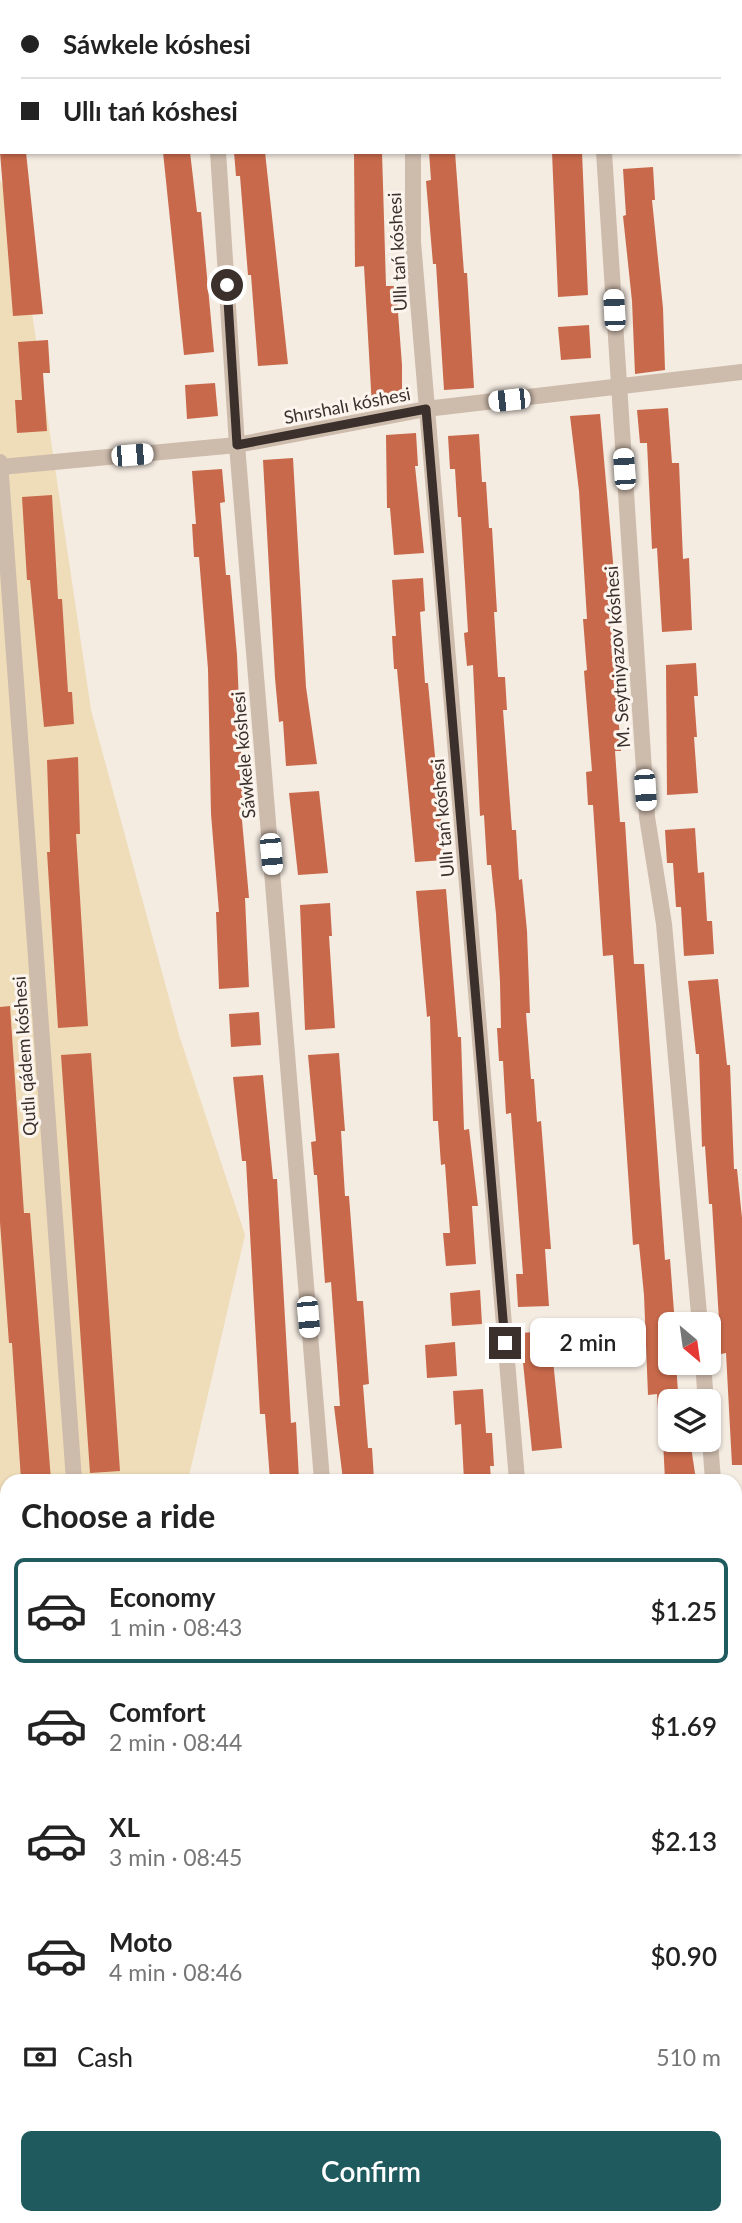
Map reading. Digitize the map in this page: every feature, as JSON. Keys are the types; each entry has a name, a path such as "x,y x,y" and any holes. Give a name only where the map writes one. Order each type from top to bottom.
{"street":[{"name":"Sáwkele kóshesi","path":"218,154 237,445 322,1474"},
{"name":"Ullı tań kóshesi","path":"413,154 413,242 426,409 516,1474"},
{"name":"M. Seytniyazov kóshesi","path":"604,154 647,817 664,924 699,1312"},
{"name":"Shırshalı kóshesi","path":"0,465 237,445 426,409 742,372"},
{"name":"Qutlı qádem kóshesi","path":"0,465 74,1474"},
{"path":"711,1452 713,1474"}],"sand":[{"path":"0,180 17,212 91,710 179,1035 245,1235 189,1474 0,1474"}],"building":[{"path":"0,154 26,154 43,314 13,316"},
{"path":"163,154 190,154 197,212 201,212 214,352 184,355"},
{"path":"234,154 265,154 288,364 258,366 240,176 236,176"},
{"path":"354,154 382,154 386,286 396,286 402,403 372,407 364,266 355,267"},
{"path":"429,154 455,154 464,273 467,273 474,388 444,390 436,264 433,264 426,181 431,180"},
{"path":"552,154 582,154 588,295 558,297"},
{"path":"653,167 655,200 652,200 663,308 665,370 635,374 632,301 623,216 626,215 623,169"},
{"path":"589,325 591,358 561,360 558,327"},
{"path":"48,340 50,373 43,373 47,431 17,433 15,400 22,400 18,342"},
{"path":"215,383 218,416 187,419 185,385"},
{"path":"668,408 672,463 679,463 683,559 689,558 692,630 662,632 657,548 652,549 647,443 640,443 637,410"},
{"path":"600,414 616,596 612,596 616,650 613,651 621,751 615,751 620,822 625,822 634,964 644,964 665,1260 670,1259 674,1312 658,1312 658,1376 677,1376 678,1389 658,1389 658,1409 657,1394 648,1395 644,1295 639,1244 633,1245 613,955 603,956 593,805 588,805 586,772 592,771 584,671 587,670 583,619 587,619 579,491 570,416"},
{"path":"416,433 418,466 415,466 424,553 394,555 390,508 387,508 386,435"},
{"path":"479,434 482,482 486,482 489,528 492,528 498,677 505,677 507,710 503,710 512,830 516,830 519,880 522,879 527,931 530,1013 526,1013 531,1079 534,1079 537,1122 541,1121 551,1249 545,1249 549,1306 518,1307 516,1274 523,1274 511,1113 506,1114 503,1061 499,1061 497,1028 501,1028 496,914 491,865 487,865 484,815 480,816 473,665 467,666 464,633 468,632 461,517 458,517 455,469 450,469 448,436"},
{"path":"293,458 306,687 317,764 286,766 283,721 279,722 275,678 263,460"},
{"path":"222,469 225,502 220,503 237,655 243,798 240,798 249,898 245,898 249,987 219,989 216,912 219,912 211,814 208,669 199,557 194,557 192,524 196,524 192,471"},
{"path":"52,495 58,599 62,599 68,692 72,692 74,724 44,727 30,580 27,580 22,497"},
{"path":"423,578 425,611 420,612 425,683 428,683 445,860 415,862 397,669 394,669 392,636 396,636 392,580"},
{"path":"696,663 698,696 694,696 697,737 694,737 698,793 667,795 666,665"},
{"path":"78,757 80,834 76,834 88,1026 58,1028 47,852 50,852 47,760"},
{"path":"319,791 328,873 298,875 289,793"},
{"path":"695,828 698,873 704,872 707,921 712,921 714,954 684,956 681,907 676,907 673,863 667,863 665,830"},
{"path":"446,889 458,1037 461,1037 464,1130 469,1129 478,1206 472,1206 476,1264 446,1266 443,1233 450,1233 445,1164 441,1165 438,1121 433,1121 430,1016 427,1017 416,891"},
{"path":"330,903 332,936 329,936 335,1028 305,1030 300,905"},
{"path":"718,979 727,1065 730,1065 734,1169 737,1169 742,1218 742,1465 732,1465 726,1353 721,1354 721,1312 718,1312 712,1204 709,1204 705,1146 702,1147 699,1054 696,1054 688,981"},
{"path":"10,1006 24,1213 30,1213 51,1474 21,1474 0,1222 0,1007"},
{"path":"259,1012 261,1045 231,1047 229,1014"},
{"path":"91,1053 120,1471 90,1473 61,1055"},
{"path":"339,1053 345,1131 341,1131 345,1196 349,1196 357,1301 363,1301 369,1384 363,1385 368,1448 372,1448 374,1474 342,1474 334,1406 340,1406 331,1282 325,1283 317,1175 314,1175 311,1142 316,1141 308,1055"},
{"path":"263,1075 273,1179 277,1179 291,1423 296,1422 299,1474 270,1474 265,1414 260,1414 246,1161 242,1161 233,1077"},
{"path":"480,1290 482,1324 452,1326 450,1293"},
{"path":"550,1331 562,1448 532,1451 520,1333"},
{"path":"455,1342 457,1376 427,1378 425,1345"},
{"path":"483,1389 486,1433 492,1433 494,1466 490,1466 491,1474 464,1474 461,1424 455,1425 453,1391"},
{"path":"664,1452 692,1452 695,1474 665,1474"}],"route":[{"path":"227,285 237,445 426,409 505,1343"}]}
